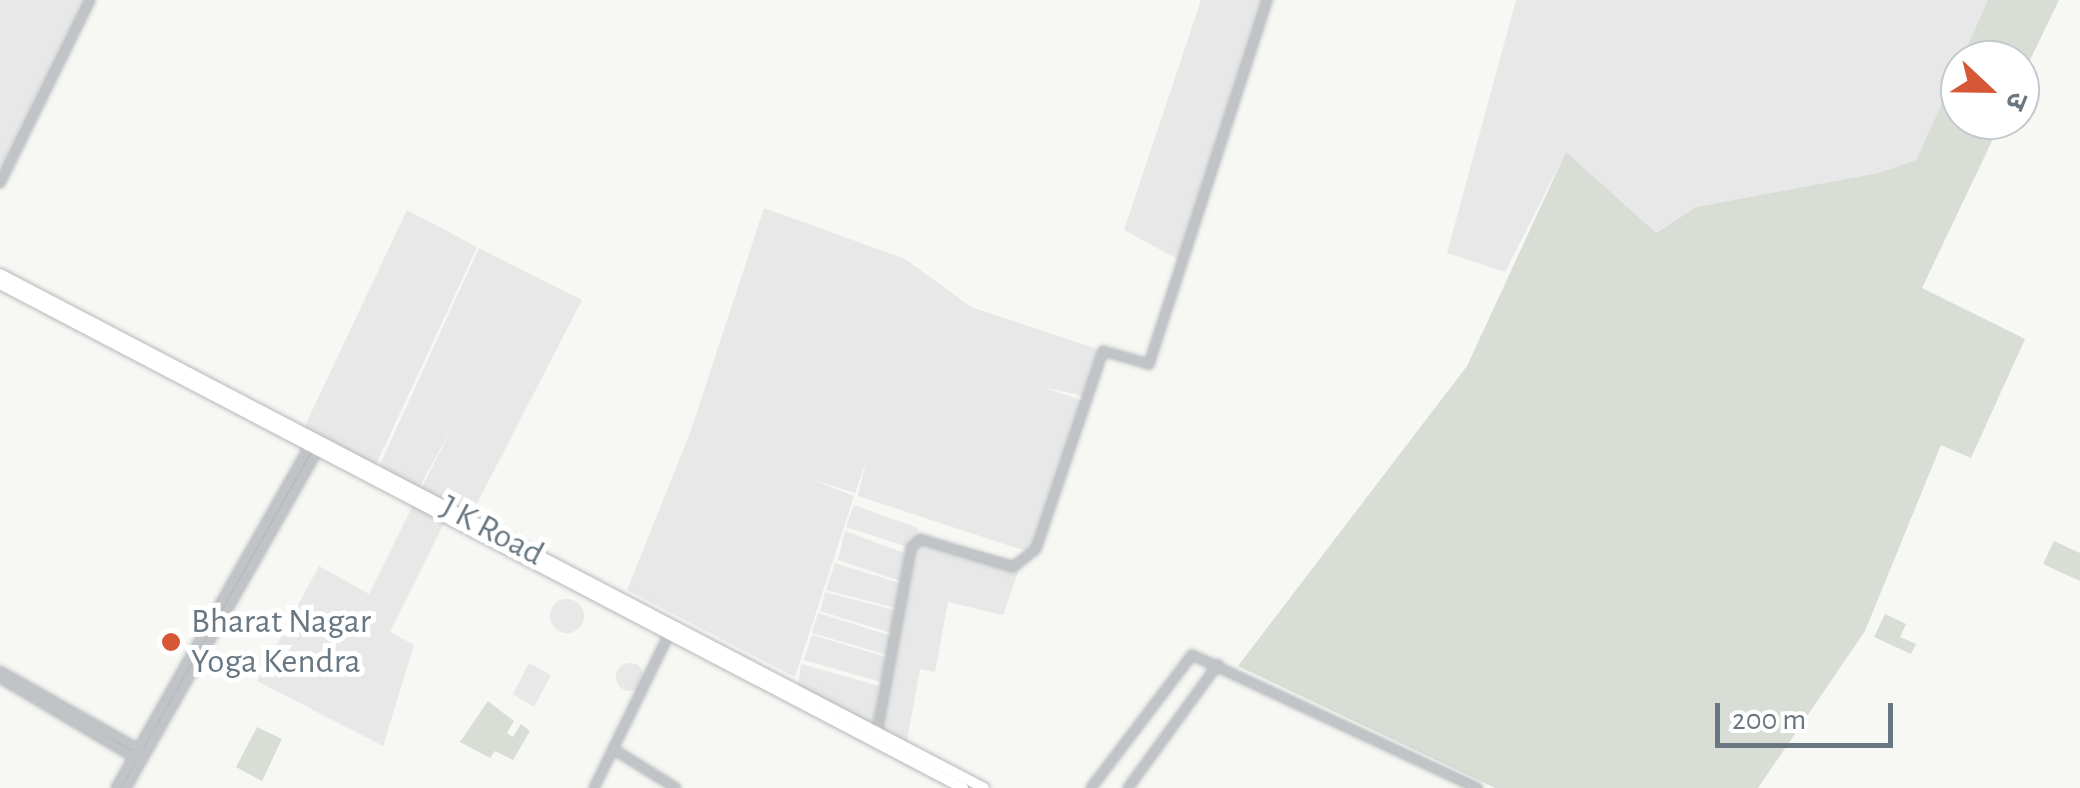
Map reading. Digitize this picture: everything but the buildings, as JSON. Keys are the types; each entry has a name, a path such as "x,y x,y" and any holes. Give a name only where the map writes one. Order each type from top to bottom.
{"main road":[{"name":"J K Road","path":"0,274 316,444"},
{"name":"J K Road","path":"0,284 316,444 876,737 984,788"},
{"name":"J K Road","path":"876,737 963,788"}],"street":[{"path":"0,183 90,0"},
{"path":"876,737 910,548 920,539 1014,567 1036,550 1103,351 1149,364 1267,0"},
{"path":"116,788 139,755 316,444"},
{"path":"594,788 671,630"},
{"path":"1091,788 1192,656 1474,788"},
{"path":"1128,788 1217,666"},
{"path":"0,674 139,755"},
{"path":"612,749 676,788"},
{"path":"126,788 139,755"}],"shaded area":[{"path":"0,0 88,0 0,186"},
{"path":"1201,0 1268,0 1181,261 1124,230"},
{"path":"1516,0 1988,0 1970,40 1940,40 1940,107 1916,160 1878,173 1696,207 1655,233 1566,152 1505,272 1447,253"},
{"path":"1988,0 2059,0 2040,40 1970,40"},
{"path":"1940,107 1940,140 1992,140 1922,288 2025,339 1971,458 1941,445 1865,631 1758,788 1495,788 1238,666 1467,366 1566,152 1656,233 1696,207 1878,173 1916,160"},
{"path":"764,208 905,259 971,307 1103,351 1088,397 1043,387 1086,402 1032,553 858,496 866,461 855,493 811,479 854,496 795,677 627,590 690,433"},
{"path":"407,210 477,247 374,469 302,432"},
{"path":"479,248 582,300 469,519 419,493 458,416 419,488 377,471"},
{"path":"415,501 447,517 390,632 414,645 383,746 257,681 319,566 369,594"},
{"path":"854,505 918,528 915,536 1022,561 1003,615 948,602 935,672 920,669 906,747 878,732 913,541 908,547 846,527"},
{"path":"845,531 904,553 900,581 838,560"},
{"path":"2054,541 2080,553 2080,581 2043,564"},
{"path":"835,563 899,583 895,608 826,590"},
{"path":"825,592 894,610 891,633 820,611"},
{"path":"567,599 579,604 584,616 579,628 567,633 555,628 550,616 555,604"},
{"path":"818,613 891,636 888,655 812,633"},
{"path":"1885,614 1906,624 1900,637 1916,644 1911,654 1874,637"},
{"path":"812,635 886,657 881,682 804,660"},
{"path":"529,663 551,675 534,707 513,694"},
{"path":"630,663 640,667 644,677 640,687 630,691 620,687 616,677 620,667"},
{"path":"801,664 879,686 873,724 798,686"},
{"path":"488,701 514,721 507,733 513,737 521,724 530,731 513,760 495,751 490,758 460,742"},
{"path":"257,727 282,739 262,781 236,767"}],"place":[{"name":"Bharat Nagar Yoga Kendra","path":"171,642"}]}
